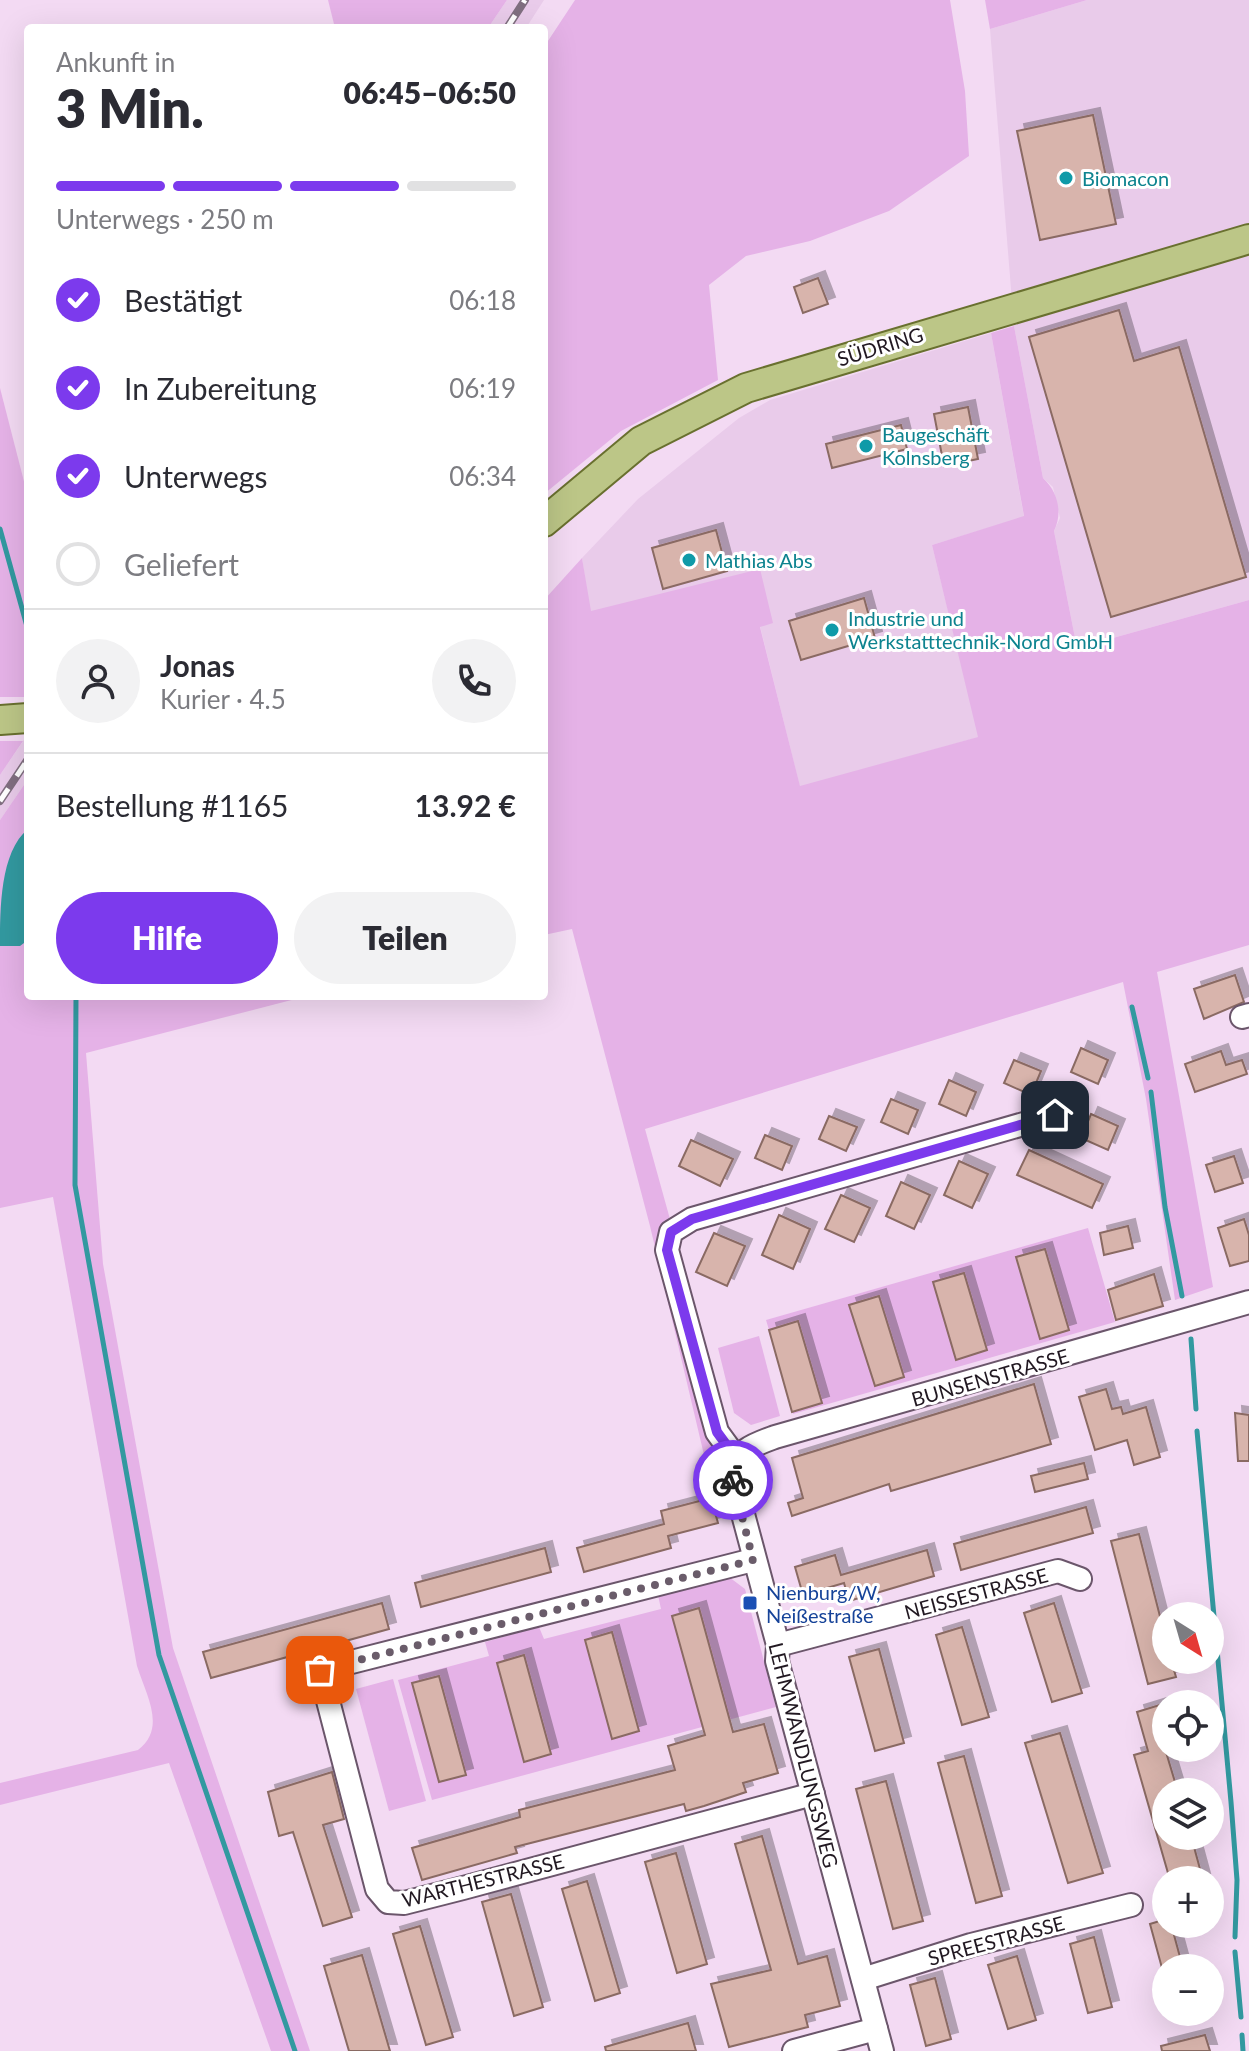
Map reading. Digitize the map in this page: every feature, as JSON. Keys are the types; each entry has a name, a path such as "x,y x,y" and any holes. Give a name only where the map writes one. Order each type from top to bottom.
{"main road":[{"name":"SÜDRING","path":"548,519 641,441 746,388 1249,239"},
{"path":"0,720 24,718"}],"street":[{"path":"736,1458 717,1432 667,1250 671,1232 692,1219 1055,1115"},
{"name":"BUNSENSTRASSE","path":"736,1458 748,1446 775,1437 1249,1302"},
{"name":"LEHMWANDLUNGSWEG","path":"736,1458 732,1473 778,1645 777,1661 882,2051"},
{"name":"WARTHESTRASSE","path":"753,1560 320,1670 377,1889 388,1902 404,1903 813,1794"},
{"name":"NEISSESTRASSE","path":"778,1645 1058,1571 1080,1579"},
{"name":"SPREESTRASSE","path":"863,1979 971,1945 1131,1905"},
{"path":"794,2051 876,2029"}],"shaded area":[{"path":"328,0 507,0 491,24 334,24"},
{"path":"507,0 544,0 529,24 491,24"},
{"path":"575,0 950,0 965,91 969,156 889,211 810,241 746,256 709,285 718,380 621,431 548,491 548,41"},
{"path":"985,0 1087,0 990,29"},
{"path":"1087,0 1249,0 1249,600 1077,648 1054,531 1060,518 1053,487 1043,478 1014,326 990,29"},
{"path":"1014,326 1043,478 1058,503 1054,531 1077,648 1249,600 1249,945 1157,972 1213,1287 1175,1300 1146,1099 1123,982 645,1129 729,1432 704,1455 650,1226 572,929 548,934 548,596 582,558 591,611 760,569 773,623 760,627 800,786 978,737 932,545 1024,516 991,333"},
{"path":"991,333 1024,517 932,545 979,737 800,787 760,626 773,622 590,611 582,558 638,499 739,418 770,400"},
{"path":"0,388 24,481 24,697 0,697"},
{"path":"24,740 24,785 0,820 0,775"},
{"path":"0,741 23,741 0,775"},
{"path":"24,785 24,1000 291,1000 86,1053 103,1264 173,1648 310,2051 271,2051 169,1763 0,1805 0,1783 138,1750 147,1741 153,1721 137,1666 53,1197 0,1208 0,820"},
{"path":"24,833 24,943 20,946 0,946 4,882 7,866"},
{"path":"1088,1228 1115,1322 793,1414 821,1403 799,1322 769,1330 766,1320"},
{"path":"759,1336 780,1416 751,1425 734,1413 718,1348"},
{"path":"729,1577 745,1589 776,1707 432,1800 398,1680 489,1656 485,1642 539,1627 544,1639 661,1609 658,1595"},
{"path":"393,1679 426,1801 389,1811 356,1689"}],"building":[{"name":"Biomacon","path":"1093,115 1116,224 1040,240 1017,131"},
{"path":"818,278 828,304 803,313 794,287"},
{"path":"1119,310 1134,361 1179,347 1246,577 1111,617 1029,337"},
{"path":"968,407 978,459 944,466 934,414"},
{"name":"Baugeschäft Kolnsberg","path":"901,425 907,449 832,468 826,444"},
{"name":"Mathias Abs","path":"716,530 727,571 663,589 652,548"},
{"name":"Industrie und Werkstatttechnik-Nord GmbH","path":"864,598 875,638 801,660 789,621"},
{"path":"1235,975 1244,1002 1204,1019 1194,989"},
{"path":"1081,1048 1108,1060 1098,1084 1071,1072"},
{"path":"1221,1051 1226,1065 1242,1060 1247,1074 1195,1092 1185,1064"},
{"path":"1014,1060 1041,1071 1031,1095 1004,1083"},
{"path":"949,1080 976,1092 966,1116 939,1104"},
{"path":"891,1099 918,1110 908,1134 881,1122"},
{"path":"1091,1114 1118,1126 1108,1150 1081,1138"},
{"path":"829,1116 857,1127 846,1151 819,1139"},
{"path":"765,1135 792,1146 782,1170 755,1158"},
{"path":"691,1140 733,1159 720,1186 679,1166"},
{"path":"1029,1150 1103,1184 1092,1208 1017,1175"},
{"path":"1234,1156 1243,1183 1215,1192 1206,1165"},
{"path":"959,1161 988,1174 972,1208 944,1195"},
{"path":"901,1182 930,1195 914,1229 886,1216"},
{"path":"841,1195 870,1208 854,1242 825,1229"},
{"path":"779,1215 810,1229 793,1269 762,1255"},
{"path":"1244,1219 1249,1235 1249,1261 1230,1266 1218,1228"},
{"path":"1128,1226 1133,1248 1104,1255 1100,1233"},
{"path":"714,1233 745,1246 727,1286 696,1272"},
{"path":"1045,1249 1069,1330 1040,1339 1016,1257"},
{"path":"964,1273 987,1350 956,1360 933,1282"},
{"path":"1154,1274 1163,1306 1116,1320 1108,1290"},
{"path":"879,1296 904,1377 875,1386 849,1305"},
{"path":"798,1321 822,1403 792,1412 769,1330"},
{"path":"1034,1384 1051,1444 891,1491 889,1484 792,1516 788,1503 803,1498 792,1458"},
{"path":"1106,1389 1112,1409 1121,1407 1123,1414 1146,1407 1160,1457 1134,1465 1127,1440 1095,1450 1079,1397"},
{"path":"1235,1413 1249,1415 1249,1461 1238,1461"},
{"path":"1084,1463 1088,1479 1035,1492 1031,1476"},
{"path":"711,1498 718,1523 668,1536 671,1548 584,1572 577,1548 664,1524 661,1511"},
{"path":"1086,1507 1093,1533 961,1570 954,1544"},
{"path":"1139,1534 1156,1602 1152,1602 1152,1674 1175,1674 1176,1677 1148,1684 1111,1541"},
{"path":"545,1548 551,1572 421,1607 415,1583"},
{"path":"927,1550 934,1576 849,1601 844,1583 803,1595 795,1567 835,1555 841,1575"},
{"path":"382,1603 389,1629 211,1678 203,1652"},
{"path":"1054,1603 1082,1693 1052,1702 1024,1613"},
{"path":"699,1608 733,1732 764,1724 778,1773 743,1783 746,1792 704,1806 686,1811 684,1804 515,1847 517,1853 422,1880 412,1848 520,1817 519,1810 675,1770 668,1746 705,1735 672,1616"},
{"path":"962,1627 989,1717 962,1725 936,1635"},
{"path":"612,1632 639,1731 612,1739 585,1640"},
{"path":"879,1649 904,1743 875,1751 849,1657"},
{"path":"524,1655 551,1754 524,1762 497,1663"},
{"path":"439,1676 466,1775 439,1782 412,1683"},
{"path":"1152,1707 1152,1762 1169,1762 1174,1778 1152,1778 1152,1818 1134,1755 1148,1751 1137,1712"},
{"path":"1060,1733 1103,1873 1068,1883 1025,1743"},
{"path":"964,1756 1002,1896 976,1903 938,1763"},
{"path":"332,1772 344,1819 323,1825 352,1917 323,1926 293,1832 279,1836 268,1792"},
{"path":"886,1781 923,1921 893,1929 856,1789"},
{"path":"762,1836 798,1964 827,1956 840,2006 805,2015 808,2027 729,2047 711,1984 771,1970 735,1844"},
{"path":"1161,1850 1195,1850 1199,1866 1166,1866"},
{"path":"676,1853 707,1964 677,1973 645,1862"},
{"path":"587,1881 620,1993 595,2001 562,1889"},
{"path":"511,1894 543,2007 514,2016 482,1902"},
{"path":"420,1926 453,2037 426,2045 393,1934"},
{"path":"1094,1937 1112,2007 1088,2013 1070,1944"},
{"path":"1154,1938 1175,1938 1179,1954 1158,1954"},
{"path":"362,1955 390,2051 349,2051 324,1966"},
{"path":"1017,1956 1036,2020 1008,2029 988,1965"},
{"path":"935,1978 951,2039 926,2046 910,1985"},
{"path":"688,2023 696,2051 606,2051 605,2047"},
{"path":"1205,2035 1210,2051 1162,2051 1161,2046"}],"waterway":[{"path":"0,529 24,616"},
{"path":"76,1000 75,1185 159,1655 295,2051"},
{"path":"1132,1007 1148,1078"},
{"path":"1151,1092 1165,1207 1182,1296"},
{"path":"1191,1339 1196,1409"},
{"path":"1197,1431 1237,1880 1235,1937"},
{"path":"1235,1952 1241,2017"},
{"path":"1242,2035 1243,2051"}],"railway":[{"path":"510,24 525,0"},
{"path":"0,801 24,765"}],"way so far":[{"path":"320,1670 753,1560 733,1480"}],"place":[{"name":"Biomacon","path":"1066,178"},
{"name":"Baugeschäft Kolnsberg","path":"866,446"},
{"name":"Mathias Abs","path":"689,560"},
{"name":"Industrie und Werkstatttechnik-Nord GmbH","path":"832,630"},
{"name":"Nienburg/W, Neißestraße","path":"750,1603"}],"route":[{"path":"733,1480 736,1458 717,1432 667,1250 671,1232 692,1219 1055,1115"}]}
